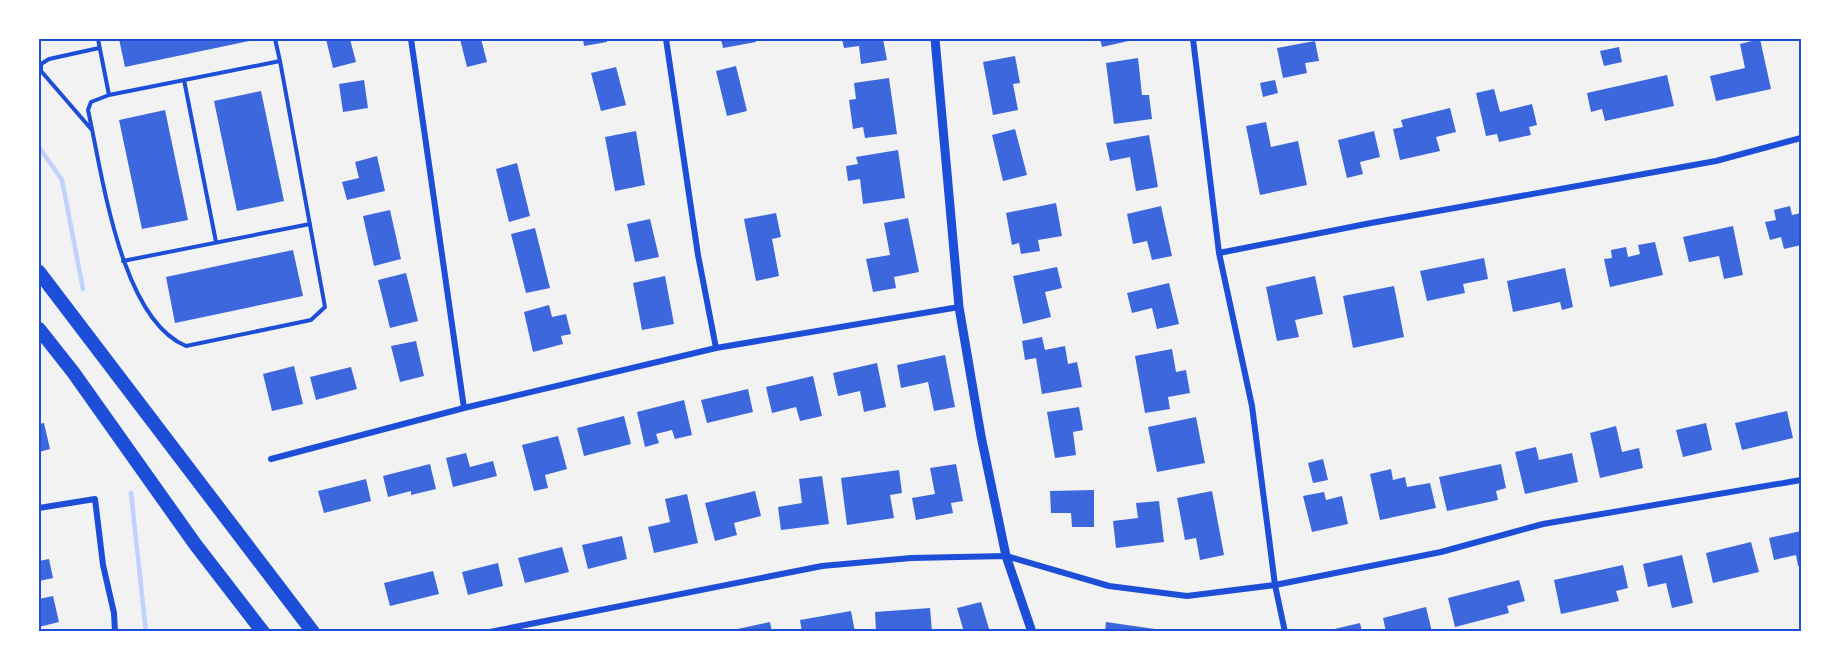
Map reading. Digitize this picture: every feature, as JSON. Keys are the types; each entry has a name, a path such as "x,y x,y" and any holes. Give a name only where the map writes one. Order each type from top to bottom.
{"highway":[{"path":"39,272 313,632"},
{"path":"39,329 73,372 195,544 263,632"}],"street":[{"path":"411,39 465,408"},
{"path":"666,39 698,255 716,348"},
{"path":"935,39 959,307 981,436 1006,556 1032,632"},
{"path":"1193,39 1219,253 1252,406 1275,585 1285,632"},
{"path":"1219,253 1383,220 1716,161 1801,138"},
{"path":"271,459 465,408 716,348 959,307"},
{"path":"490,632 822,566 911,558 1006,556 1109,586 1187,596 1275,585 1441,552 1543,524 1801,480"},
{"path":"39,508 95,499 104,565 114,613 115,632"}],"lane":[{"path":"98,39 109,95"},
{"path":"275,39 280,62 325,307 311,320 186,346 171,338 149,313 127,272 88,110 92,102 109,95 280,62"},
{"path":"93,132 41,70 41,64 49,59 99,48"},
{"path":"184,80 216,242"},
{"path":"123,261 310,224"}],"building":[{"path":"119,39 254,39 254,40 125,67"},
{"path":"326,39 350,39 356,62 333,68"},
{"path":"460,39 481,39 487,62 467,67"},
{"path":"583,39 607,39 607,42 584,46"},
{"path":"721,39 755,39 756,42 723,48"},
{"path":"842,39 883,39 887,60 861,64 859,46 844,48"},
{"path":"1100,39 1133,39 1133,40 1102,47"},
{"path":"1760,39 1771,89 1716,101 1710,76 1745,68 1740,44"},
{"path":"1315,41 1319,61 1305,63 1307,73 1283,78 1277,48"},
{"path":"1619,47 1622,62 1604,66 1600,51"},
{"path":"1015,56 1020,83 1013,84 1018,110 993,115 983,62"},
{"path":"1138,58 1142,95 1149,95 1152,119 1114,124 1106,63"},
{"path":"736,66 747,111 727,116 716,71"},
{"path":"616,67 626,105 601,111 591,73"},
{"path":"1667,75 1674,106 1605,121 1602,109 1591,112 1587,93"},
{"path":"889,78 897,134 865,138 863,127 853,129 849,100 856,99 854,83"},
{"path":"364,80 368,108 343,112 339,84"},
{"path":"1275,80 1278,93 1263,97 1260,83"},
{"path":"1494,89 1500,112 1532,104 1537,125 1529,127 1531,135 1499,142 1497,134 1486,136 1476,93"},
{"path":"261,91 284,201 237,211 214,101"},
{"path":"1450,108 1456,132 1436,137 1440,151 1400,160 1393,129 1403,127 1401,120"},
{"path":"165,110 188,220 142,229 119,120"},
{"path":"1266,122 1271,147 1298,141 1307,185 1260,195 1246,126"},
{"path":"1015,129 1027,175 1003,181 992,135"},
{"path":"636,131 645,185 615,191 605,137"},
{"path":"1374,131 1380,157 1360,162 1363,174 1347,178 1338,140"},
{"path":"1149,135 1158,187 1136,191 1130,157 1110,161 1106,143"},
{"path":"898,150 905,198 863,204 860,179 848,181 846,166 858,164 856,157"},
{"path":"377,156 385,191 347,200 342,182 359,178 355,162"},
{"path":"517,163 530,216 509,222 496,169"},
{"path":"1056,203 1062,236 1038,240 1040,251 1021,254 1019,243 1012,245 1006,213"},
{"path":"1161,206 1172,256 1152,260 1147,241 1133,244 1127,214"},
{"path":"1790,206 1792,215 1801,213 1801,245 1784,249 1781,237 1770,240 1765,222 1776,220 1774,210"},
{"path":"390,210 401,259 374,266 363,216"},
{"path":"776,213 781,237 772,239 779,276 756,281 744,219"},
{"path":"908,218 919,272 894,277 896,288 873,292 866,259 890,255 884,223"},
{"path":"650,219 659,257 635,262 627,224"},
{"path":"1733,226 1743,275 1724,279 1719,256 1689,262 1683,237"},
{"path":"535,228 550,288 526,293 511,234"},
{"path":"1655,242 1663,275 1610,287 1604,259 1612,258 1611,250 1626,247 1628,257 1640,254 1638,245"},
{"path":"293,250 303,296 175,323 166,277"},
{"path":"1484,258 1488,279 1463,284 1465,293 1427,301 1420,271"},
{"path":"1057,267 1062,288 1045,292 1051,317 1023,324 1013,276"},
{"path":"1565,268 1573,307 1562,310 1560,302 1513,312 1507,281"},
{"path":"406,273 418,321 390,328 378,280"},
{"path":"665,276 674,324 642,330 633,283"},
{"path":"1315,276 1323,314 1295,320 1299,337 1277,341 1266,287"},
{"path":"1169,283 1179,324 1157,329 1152,308 1132,313 1127,293"},
{"path":"1394,286 1404,337 1353,348 1343,296"},
{"path":"549,305 552,317 566,314 571,334 561,336 563,344 533,352 524,312"},
{"path":"1042,337 1045,350 1065,346 1068,364 1077,362 1082,387 1042,394 1036,358 1025,360 1022,341"},
{"path":"416,341 424,376 400,382 391,346"},
{"path":"1172,349 1176,372 1186,370 1190,393 1168,397 1170,409 1145,413 1135,356"},
{"path":"945,355 955,407 934,411 928,382 901,388 897,365"},
{"path":"877,363 886,407 864,412 860,391 838,396 833,373"},
{"path":"294,366 303,404 272,411 263,374"},
{"path":"351,367 357,389 316,400 310,377"},
{"path":"813,376 822,416 800,421 796,407 772,413 766,387"},
{"path":"748,389 753,412 707,423 701,400"},
{"path":"684,400 692,435 675,439 672,430 656,434 659,443 645,447 637,412"},
{"path":"1079,407 1083,430 1073,432 1076,455 1055,458 1047,412"},
{"path":"1787,411 1793,438 1742,450 1735,423"},
{"path":"624,416 631,444 584,456 577,428"},
{"path":"1196,417 1205,463 1157,472 1148,427"},
{"path":"44,423 50,449 39,452 39,424"},
{"path":"1706,423 1712,450 1683,457 1676,430"},
{"path":"1616,426 1622,452 1639,448 1643,468 1600,478 1590,433"},
{"path":"558,436 567,469 545,475 548,488 534,491 522,445"},
{"path":"1536,447 1539,460 1572,453 1578,482 1525,494 1515,452"},
{"path":"466,453 470,467 493,461 497,476 453,487 446,458"},
{"path":"1323,459 1328,480 1313,483 1308,463"},
{"path":"430,464 436,489 411,495 411,491 388,497 383,476"},
{"path":"956,464 963,501 951,503 953,513 916,520 912,498 935,494 930,468"},
{"path":"1501,464 1506,488 1496,491 1498,500 1447,511 1439,477"},
{"path":"1391,469 1393,480 1405,477 1407,487 1430,483 1436,508 1380,520 1370,474"},
{"path":"899,470 902,493 890,495 894,518 847,525 841,478"},
{"path":"822,476 829,524 781,530 778,507 802,503 799,479"},
{"path":"366,479 371,501 324,513 318,491"},
{"path":"1094,490 1094,527 1072,527 1071,513 1051,513 1050,491"},
{"path":"755,491 761,516 734,523 737,535 715,541 705,503"},
{"path":"1212,491 1224,555 1200,560 1196,538 1185,540 1177,498"},
{"path":"1324,492 1326,500 1342,496 1348,524 1312,532 1303,496"},
{"path":"687,494 698,543 654,553 648,527 670,522 665,499"},
{"path":"1159,501 1164,542 1116,548 1113,521 1138,518 1136,503"},
{"path":"1801,531 1801,565 1798,566 1796,555 1774,560 1769,538"},
{"path":"622,536 627,559 588,569 582,545"},
{"path":"1751,542 1759,572 1713,583 1706,553"},
{"path":"562,547 569,572 525,583 518,558"},
{"path":"1682,555 1693,603 1672,608 1666,583 1648,587 1643,564"},
{"path":"49,559 53,578 39,581 39,561"},
{"path":"498,563 503,586 468,595 462,572"},
{"path":"1623,565 1628,588 1616,591 1619,601 1561,614 1554,580"},
{"path":"433,571 439,594 390,606 384,583"},
{"path":"1519,580 1525,601 1507,606 1509,613 1455,627 1448,598"},
{"path":"53,596 59,622 39,627 39,599"},
{"path":"981,602 990,632 964,632 957,608"},
{"path":"1426,607 1432,632 1386,632 1383,618"},
{"path":"930,608 932,632 876,632 875,612"},
{"path":"851,611 855,632 802,632 800,620"},
{"path":"770,622 772,632 734,632 733,630"},
{"path":"1106,622 1155,629 1155,632 1105,632"},
{"path":"1360,623 1362,632 1326,632 1326,631"}],"waterway":[{"path":"39,147 62,180 83,289"},
{"path":"131,493 146,632"}]}
